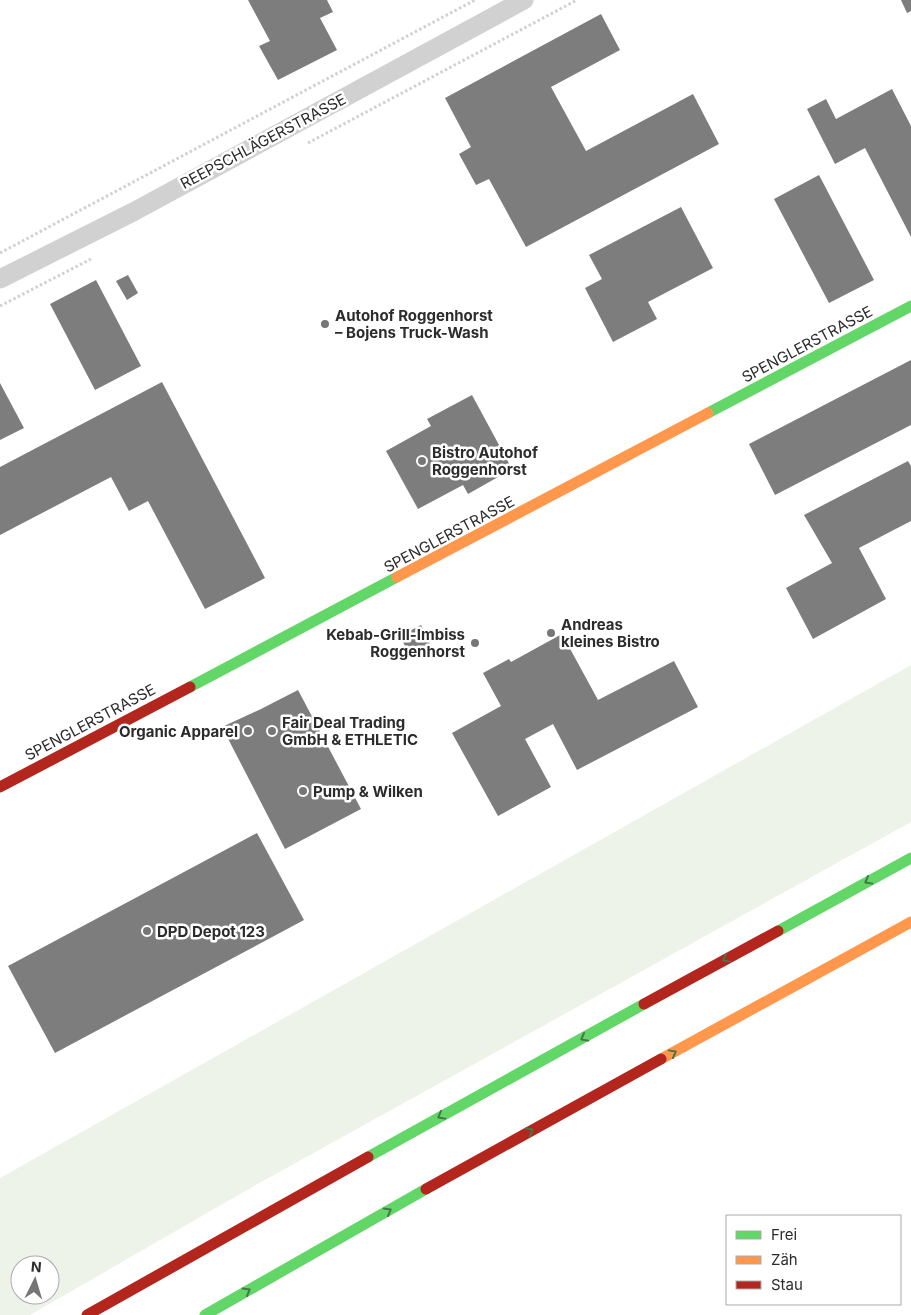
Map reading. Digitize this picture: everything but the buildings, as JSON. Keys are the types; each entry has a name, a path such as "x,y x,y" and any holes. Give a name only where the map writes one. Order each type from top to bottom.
{"main road":[{"name":"SPENGLERSTRASSE","path":"0,787 911,306"},
{"path":"87,1315 473,1098 911,858"},
{"path":"205,1315 471,1164 911,922"}],"street":[{"name":"REEPSCHLÄGERSTRASSE","path":"0,278 135,211 524,0"}],"path":[{"path":"0,253 475,0"}],"shaded area":[{"path":"911,665 911,822 247,1190 60,1298 60,1255 10,1255 10,1305 47,1305 30,1315 0,1315 0,1178"}],"traffic: fast":[{"path":"708,413 911,306"},
{"path":"190,687 397,577"},
{"path":"778,931 911,858"},
{"path":"368,1157 644,1004"},
{"path":"205,1315 426,1189"}],"traffic: slow":[{"path":"397,577 708,413"},
{"path":"661,1059 911,922"}],"traffic: jam":[{"path":"0,787 190,687"},
{"path":"644,1004 778,931"},
{"path":"426,1189 661,1059"},
{"path":"87,1315 368,1157"}],"place":[{"name":"Autohof Roggenhorst – Bojens Truck-Wash","path":"325,324"},
{"name":"Bistro Autohof Roggenhorst","path":"422,461"},
{"name":"Andreas kleines Bistro","path":"551,633"},
{"name":"Kebab-Grill-Imbiss Roggenhorst","path":"475,643"},
{"name":"Organic Apparel","path":"248,731"},
{"name":"Fair Deal Trading GmbH & ETHLETIC","path":"272,731"},
{"name":"Pump & Wilken","path":"303,791"},
{"name":"DPD Depot 123","path":"147,931"}]}
